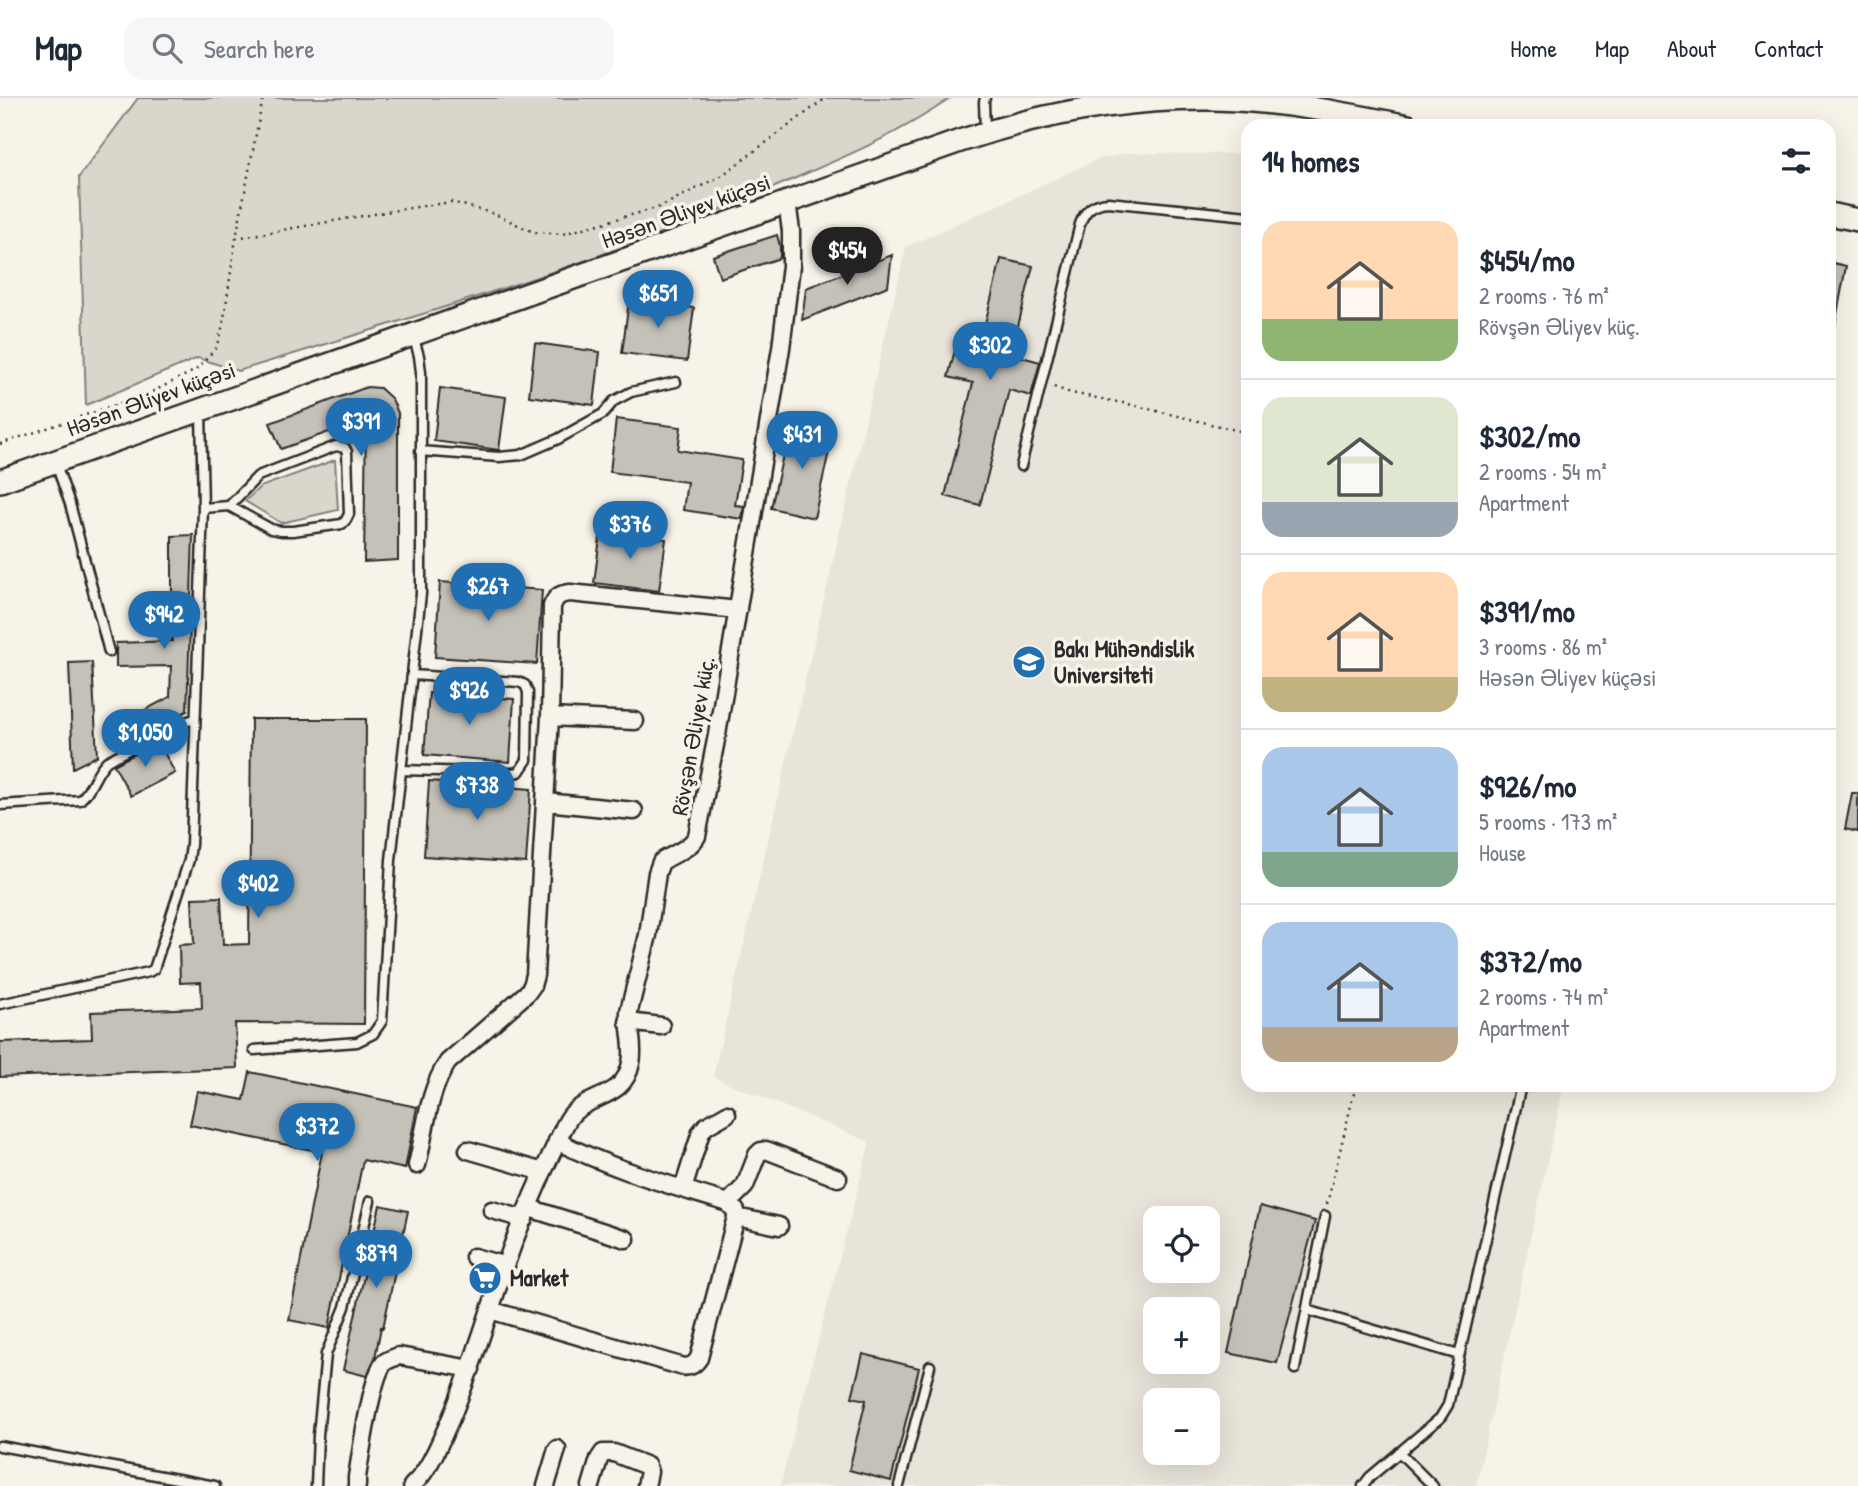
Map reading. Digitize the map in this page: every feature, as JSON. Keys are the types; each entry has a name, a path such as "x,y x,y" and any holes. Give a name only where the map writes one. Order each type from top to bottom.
{"main road":[{"name":"Həsən Əliyev küçəsi","path":"0,481 985,132 1098,107 1137,102 1213,99 1296,105 1371,119"},
{"path":"1836,215 1858,220"}],"street":[{"name":"Rövşən Əliyev küç.","path":"412,1486 432,1459 461,1395 506,1266 543,1172 572,1113 612,1092 628,1074 632,1060 628,1022 631,999 648,936 659,866 665,859 693,843 700,826 781,348 792,250 787,202"},
{"path":"417,1166 435,1087 441,1072 448,1062 533,986 546,802 552,606 555,598 570,593 738,610"},
{"path":"550,717 635,720"},
{"path":"546,802 634,811"},
{"path":"628,1022 661,1026"},
{"path":"683,1189 701,1132 727,1114"},
{"path":"558,1141 601,1162 683,1189 779,1226"},
{"path":"468,1150 543,1172"},
{"path":"490,1310 680,1366 692,1366 699,1358 732,1210 757,1155 766,1150 838,1178"},
{"path":"492,1210 527,1214 626,1239"},
{"path":"474,1257 506,1266"},
{"path":"357,1486 373,1390 383,1364 399,1356 471,1369"},
{"path":"546,1486 557,1450"},
{"path":"591,1486 598,1459 603,1453 614,1453 647,1466 649,1472 646,1486"}],"lane":[{"path":"985,98 985,132"},
{"path":"1021,466 1084,213 1099,203 1108,202 1241,215"},
{"path":"254,1050 357,1042 373,1034 382,1021 391,860 421,594 421,372 413,335"},
{"path":"421,451 499,457 521,455 558,439 603,414 614,401 631,392 676,382"},
{"path":"0,1004 154,969 189,860 203,508 200,409"},
{"path":"203,508 229,506 271,529 281,531 342,524 349,514 347,452 345,448 336,446 266,472 251,481 229,506"},
{"path":"55,461 70,504 109,652"},
{"path":"401,770 512,773 519,772 527,760 528,692 525,685 519,682 412,675"},
{"path":"0,805 80,800 87,794 100,767 107,761 175,725 195,719"},
{"path":"1363,1486 1440,1418 1448,1405 1519,1092"},
{"path":"316,1486 326,1354 345,1307 370,1201"},
{"path":"1295,1369 1325,1216"},
{"path":"1307,1310 1459,1355"},
{"path":"899,1486 930,1366"},
{"path":"0,1446 215,1486"},
{"path":"1399,1452 1433,1486"}],"path":[{"path":"0,444 150,393 196,370 216,348 223,325 236,238 263,98"},
{"path":"236,238 452,202 495,214 533,232 563,234 660,207 721,176 826,98"},
{"path":"1041,383 1071,393 1241,431"},
{"path":"1325,1216 1354,1092"}],"shaded area":[{"path":"138,98 951,98 882,139 834,161 632,244 436,310 238,371 198,358 86,405 79,177"},
{"name":"Bakı Mühəndislik Universiteti","path":"1127,153 1241,154 1241,1092 1562,1092 1476,1486 780,1486 870,1142 713,1077 906,247 1099,159"},
{"path":"335,460 338,510 281,523 245,501 260,487"}],"building":[{"path":"777,235 780,258 720,278 713,256"},
{"path":"892,255 888,286 802,320 806,288"},
{"path":"1001,259 1033,266 1011,354 1040,362 1031,396 1009,390 980,505 945,496 973,383 948,377 958,339 980,344"},
{"path":"1836,264 1846,266 1836,320"},
{"path":"629,300 694,308 687,361 622,353"},
{"path":"535,343 600,352 594,405 529,396"},
{"path":"367,387 380,388 392,399 398,413 398,560 364,562 366,419 281,449 270,423"},
{"path":"440,388 506,397 499,450 434,441"},
{"path":"616,419 681,427 678,450 742,460 735,505 744,506 742,519 683,510 687,482 610,472"},
{"path":"790,424 833,434 814,518 771,508"},
{"path":"601,530 666,539 659,591 594,583"},
{"path":"193,535 187,711 117,748 116,725 170,697 171,666 116,667 116,643 172,641 172,536"},
{"path":"440,582 542,590 537,664 435,657"},
{"path":"92,662 97,756 73,768 69,663"},
{"path":"429,693 514,699 510,762 424,755"},
{"path":"251,719 366,719 364,1024 235,1023 237,1068 0,1077 0,1042 92,1039 91,1012 202,1008 201,982 180,983 179,945 194,944 192,898 221,897 223,945 249,944"},
{"path":"158,741 175,773 131,796 114,765"},
{"path":"429,781 531,789 526,863 424,856"},
{"path":"1852,793 1858,793 1858,832 1845,829"},
{"path":"250,1072 417,1107 405,1169 363,1160 329,1328 289,1320 322,1152 190,1125 197,1091 244,1100"},
{"path":"380,1205 408,1211 383,1328 381,1327 375,1358 367,1376 343,1370"},
{"path":"1260,1206 1315,1221 1277,1363 1228,1353"},
{"path":"863,1354 919,1368 891,1481 849,1470 866,1400 852,1397"}],"place":[{"name":"Bakı Mühəndislik Universiteti","path":"1029,662"},
{"name":"Market","path":"485,1278"}]}
